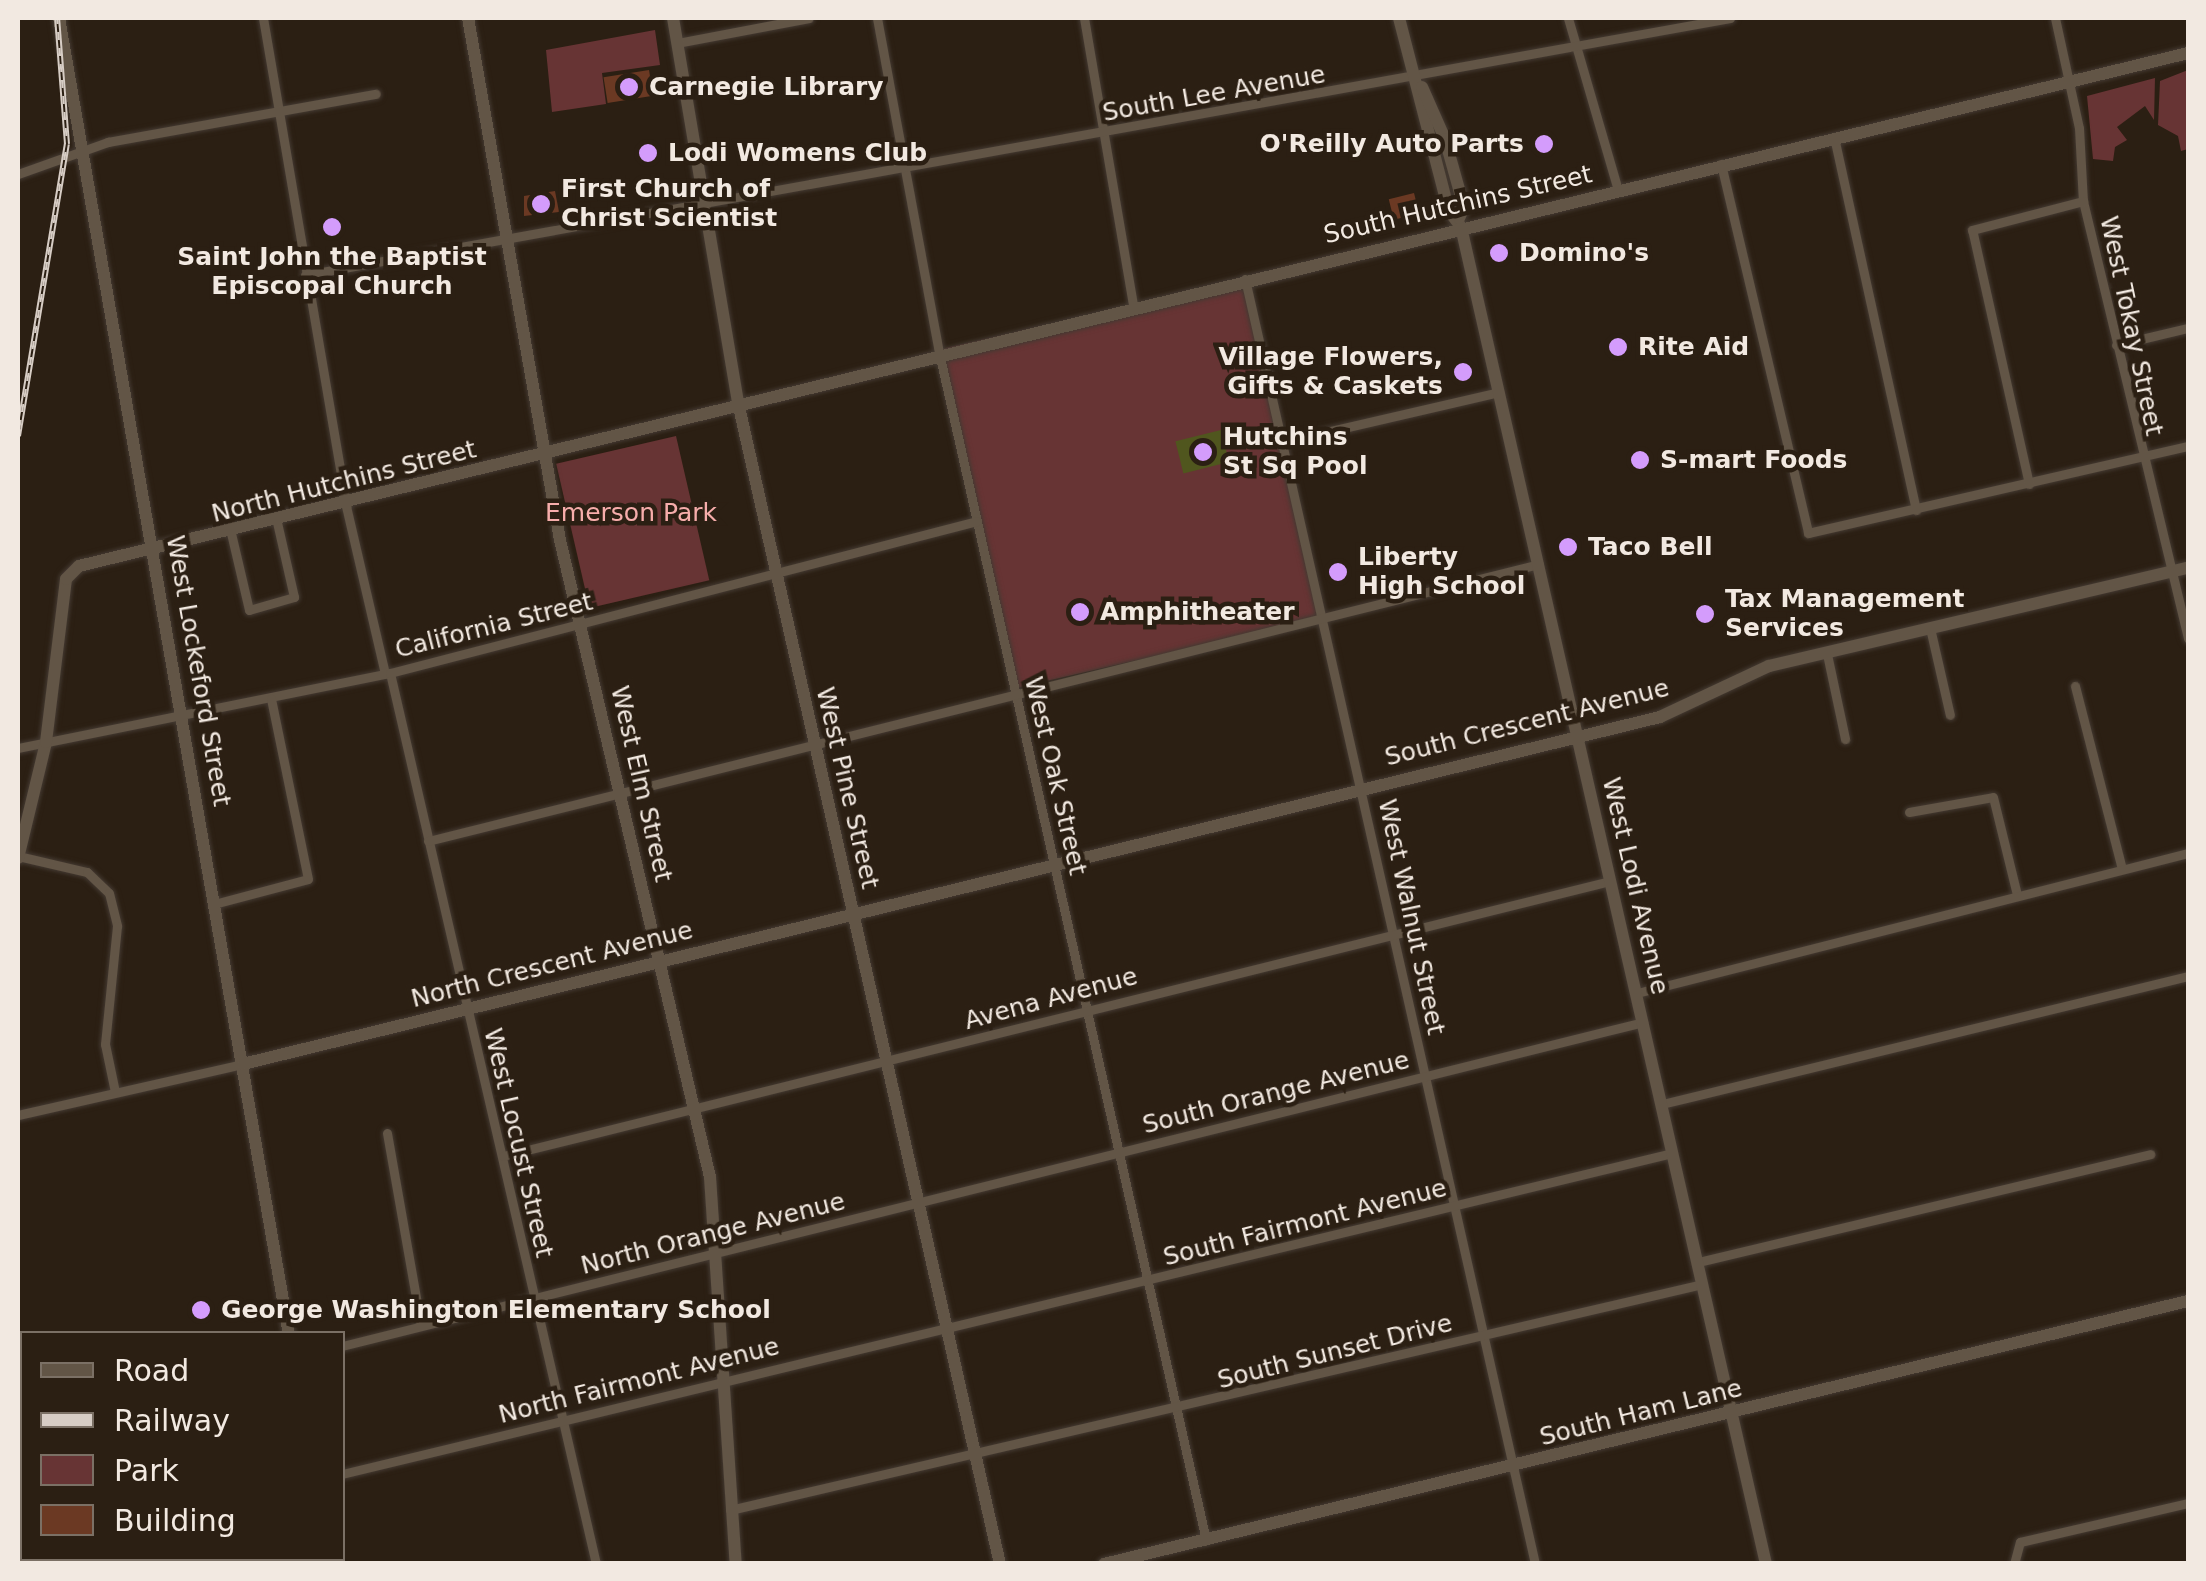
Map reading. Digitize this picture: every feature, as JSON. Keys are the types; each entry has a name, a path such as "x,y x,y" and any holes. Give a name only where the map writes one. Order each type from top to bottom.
{"street":[{"name":"West Lockeford Street","path":"59,18 288,1331"},
{"name":"West Locust Street","path":"263,18 346,506 503,1156 596,1564"},
{"name":"West Elm Street","path":"468,18 543,456 694,1107 720,1250 730,1510 736,1564"},
{"name":"West Pine Street","path":"673,18 739,406 1000,1564"},
{"path":"677,43 809,18"},
{"name":"West Oak Street","path":"877,18 940,357 1206,1540"},
{"path":"1084,18 1134,309"},
{"name":"West Lodi Avenue","path":"1400,18 1421,83 1417,97 1449,210 1460,222 1766,1564"},
{"path":"1568,18 1618,190"},
{"name":"South Lee Avenue","path":"305,274 1421,83 1730,18"},
{"name":"West Tokay Street","path":"2055,18 2071,81 2083,201 2139,457 2174,572 2188,639"},
{"name":"South Hutchins Street","path":"739,406 1134,309 1460,222 1618,190 2188,53"},
{"path":"18,174 84,155 108,142 376,94"},
{"path":"1834,137 1916,510"},
{"path":"1721,164 1804,530 1830,530 2188,446"},
{"path":"2029,484 1972,230 2083,201"},
{"name":"West Walnut Street","path":"1245,279 1363,786 1534,1564"},
{"path":"2116,345 2188,328"},
{"path":"1282,442 1499,392"},
{"name":"North Hutchins Street","path":"46,742 66,578 79,566 346,506 739,406"},
{"name":"California Street","path":"18,748 182,712 272,700 388,674 976,521"},
{"path":"231,533 248,610 294,597 277,522"},
{"path":"428,841 1540,564"},
{"name":"South Crescent Avenue","path":"871,912 1686,708 1745,672 2188,568"},
{"path":"1930,628 1950,715"},
{"path":"1828,654 1845,739"},
{"path":"2074,686 2122,869"},
{"path":"214,904 308,879 272,700"},
{"path":"46,742 18,857 86,872 109,893 116,926 105,1044 115,1092"},
{"path":"1909,812 1992,797 2017,896"},
{"path":"1637,993 2188,853"},
{"name":"Avena Avenue","path":"503,1156 1610,881"},
{"name":"North Crescent Avenue","path":"243,1064 871,912"},
{"path":"1662,1104 2188,976"},
{"name":"South Orange Avenue","path":"918,1204 1643,1022"},
{"path":"18,1115 243,1064"},
{"path":"388,1133 420,1325"},
{"name":"South Fairmont Avenue","path":"946,1328 1148,1283 1672,1153"},
{"path":"1698,1262 2150,1154"},
{"name":"North Orange Avenue","path":"345,1345 918,1204"},
{"name":"South Sunset Drive","path":"730,1510 1178,1411 1703,1284"},
{"name":"South Ham Lane","path":"1104,1564 1513,1468 2188,1301"},
{"name":"North Fairmont Avenue","path":"345,1473 946,1328"},
{"path":"2014,1564 2014,1547 2188,1502"}],"green space":[{"path":"655,30 660,65 602,73 606,104 552,112 546,50"},
{"path":"2188,70 2188,149 2181,151 2178,136 2158,125 2160,81"},
{"path":"2155,78 2154,120 2145,106 2117,127 2127,140 2115,147 2113,161 2093,159 2087,96"},
{"path":"1245,279 1323,617 1016,688 938,350"},
{"name":"Emerson Park","path":"676,436 709,580 589,608 556,464"}],"shaded area":[{"name":"Hutchins St Sq Pool","path":"1221,430 1229,462 1183,473 1175,441"}],"building":[{"name":"Carnegie Library","path":"649,70 653,96 608,103 604,77"},
{"name":"First Church of Christ Scientist","path":"555,191 559,212 524,216 524,196"},
{"path":"1414,193 1419,213 1394,220 1389,199"}],"railway":[{"path":"18,436 67,144 57,18"}],"place":[{"name":"Carnegie Library","path":"629,87"},
{"name":"O'Reilly Auto Parts","path":"1544,144"},
{"name":"Lodi Womens Club","path":"648,153"},
{"name":"First Church of Christ Scientist","path":"541,204"},
{"name":"Saint John the Baptist Episcopal Church","path":"332,227"},
{"name":"Domino's","path":"1499,253"},
{"name":"Rite Aid","path":"1618,347"},
{"name":"Village Flowers, Gifts & Caskets","path":"1463,372"},
{"name":"Hutchins St Sq Pool","path":"1203,452"},
{"name":"S-mart Foods","path":"1640,460"},
{"name":"Taco Bell","path":"1568,547"},
{"name":"Liberty High School","path":"1338,572"},
{"name":"Amphitheater","path":"1080,612"},
{"name":"Tax Management Services","path":"1705,614"},
{"name":"George Washington Elementary School","path":"201,1310"}]}
